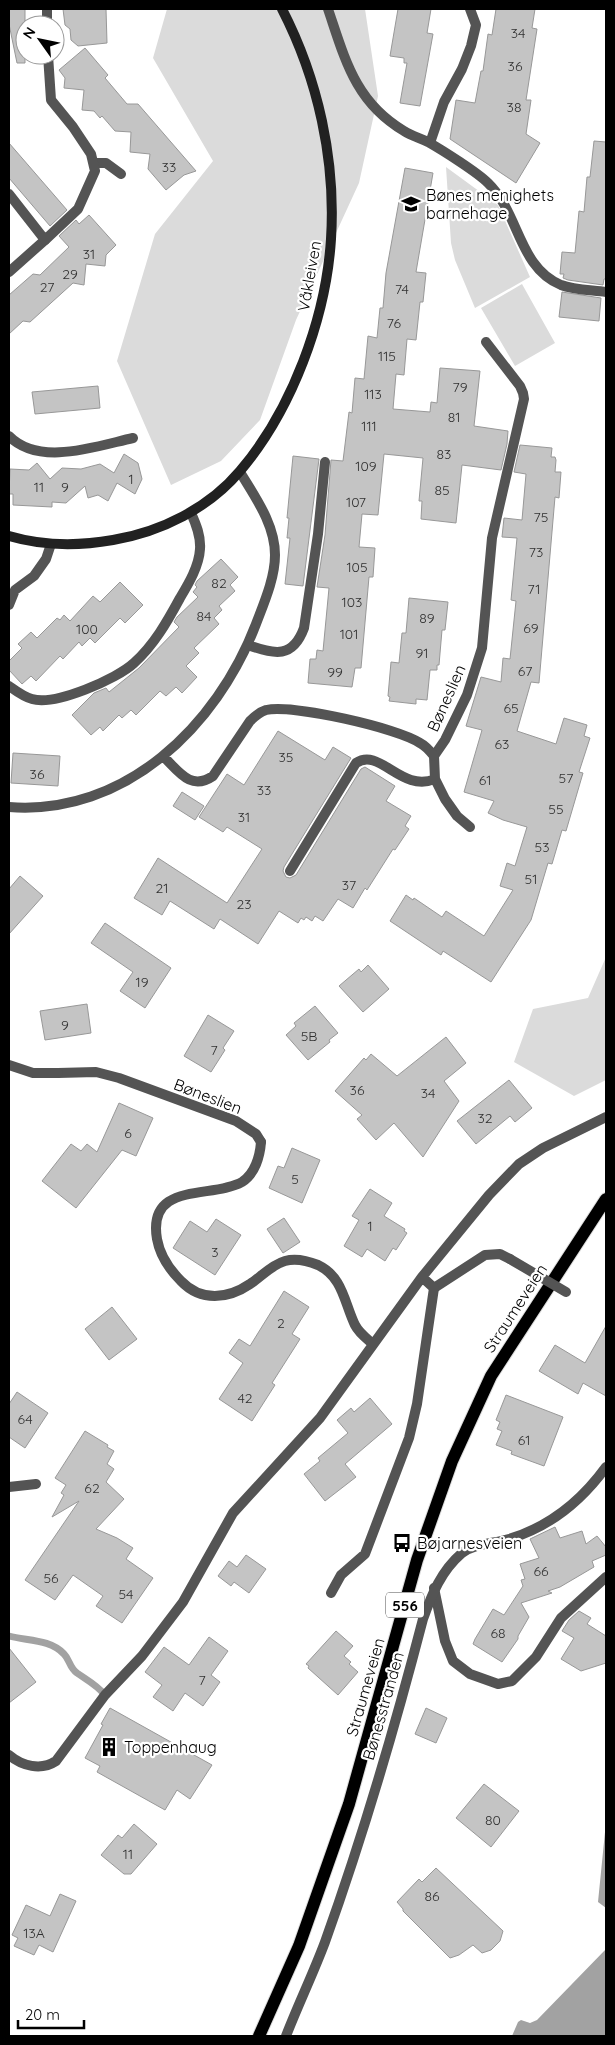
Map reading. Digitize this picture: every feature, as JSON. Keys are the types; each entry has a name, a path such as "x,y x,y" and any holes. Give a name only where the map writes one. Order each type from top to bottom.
{"main road":[{"name":"Straumeveien","path":"259,2036 299,1946 349,1804 417,1560 452,1461 491,1376 606,1199"}],"street":[{"name":"Våkleiven","path":"9,536 51,544 94,544 130,537 163,526 191,512 220,491 240,472 262,442 285,401 304,362 316,324 324,288 331,240 331,190 328,156 320,111 309,71 297,38 282,9"},
{"path":"328,9 345,61 360,88 373,106 404,132 430,143 487,181 507,206 530,258 543,275 563,285 606,292"},
{"path":"430,143 444,102 462,69 471,46 476,25 470,9"},
{"path":"9,272 78,209 95,171 91,154 73,127 51,100 49,65"},
{"path":"94,163 106,163 121,174"},
{"path":"9,194 45,240"},
{"name":"Bøneslien","path":"164,757 190,780 198,783 206,781 213,776 250,721 258,714 267,710 296,711 370,724 420,742 434,756 445,740 467,696 482,648 494,529 523,409 523,393 486,342"},
{"path":"9,436 15,443 30,449 61,452 76,451 133,438"},
{"path":"248,645 273,652 292,648 299,642 304,628 315,553 325,462"},
{"path":"9,807 70,803 128,780 164,757 201,719 217,696 248,645 263,607 275,555 269,526 240,472"},
{"path":"9,686 32,700 44,700 91,688 114,677 133,664 150,646 167,623 189,583 197,563 200,548 199,533 191,512"},
{"path":"9,605 12,591 34,576 46,559 51,544"},
{"path":"434,756 435,778 445,799 457,816 470,827"},
{"path":"290,871 356,763 362,759 369,758 377,761 411,780 426,782 435,778"},
{"name":"Bøneslien","path":"9,1065 33,1073 96,1072 119,1078 236,1121 256,1134 261,1142 257,1162 251,1174 244,1181 234,1185 182,1194 164,1206 156,1228 162,1258 184,1285 207,1296 234,1293 284,1262 295,1260 317,1265 328,1271 336,1279 343,1291 355,1325 373,1344"},
{"path":"9,1755 32,1766 49,1766 56,1761 104,1695 142,1656 183,1602 232,1513 320,1418 422,1277 490,1195 519,1164 543,1148 606,1117"},
{"path":"331,1593 341,1575 365,1554 409,1438 417,1404 434,1288 485,1254 500,1254 566,1292"},
{"path":"422,1277 434,1288"},
{"name":"Bønesstranden","path":"286,2036 324,1944 343,1890 370,1807 422,1618 434,1588 448,1566 463,1552 475,1546 523,1534 559,1515 595,1483 606,1467"},
{"path":"9,1487 36,1484"},
{"path":"434,1588 445,1641 453,1661 470,1674 498,1684 512,1681 536,1657 561,1618 606,1577"}],"shaded area":[{"path":"167,9 365,9 378,96 359,183 296,320 260,420 221,461 171,485 117,361 155,234 213,161 153,58"},
{"path":"446,167 498,205 530,277 475,308 455,260 451,243"},
{"path":"522,284 555,343 515,366 481,308"},
{"path":"606,957 606,1080 574,1096 514,1062 533,1009 588,998"},
{"path":"606,1822 606,1908 598,1902"},
{"path":"606,1949 606,2036 512,2036 518,2022 521,2020 530,2023 537,2020"}],"building":[{"path":"9,9 25,9 25,15 15,15 15,53 9,24"},
{"path":"63,9 106,9 107,43 78,46 71,40 70,29 65,25"},
{"path":"398,9 431,9 427,33 433,34 420,106 400,103 407,63 404,63 404,58 390,56"},
{"path":"496,9 535,9 532,28 537,29 526,100 531,100 526,134 540,143 516,183 450,139 456,100 475,103 481,71 483,71 488,34 492,35"},
{"path":"85,48 108,75 105,78 127,104 138,104 196,171 184,175 166,190 148,169 150,154 130,152 131,132 115,131 102,116 100,118 94,111 82,110 84,90 64,88 65,78 59,70"},
{"path":"594,141 606,142 606,279 604,279 603,285 568,280 563,278 564,274 560,274 562,252 575,253 579,211 584,212 587,177 590,177"},
{"path":"9,143 67,210 50,226 9,178"},
{"path":"405,168 433,173 416,272 426,273 423,302 420,302 416,340 407,339 404,375 396,374 393,409 430,412 431,402 437,403 440,368 480,371 474,426 508,431 507,444 501,470 462,465 456,523 421,519 422,501 419,501 423,458 384,454 378,515 362,514 359,547 375,548 373,577 369,577 361,668 355,668 352,687 308,683 310,659 316,659 317,650 323,651 329,588 317,587 325,535 331,460 343,461 349,412 352,413 355,378 364,379 368,336 377,338 380,308 383,308 386,273"},
{"path":"89,215 116,245 106,255 105,266 86,264 84,285 73,283 30,322 23,321 9,334 9,295 33,274 40,275 69,247 59,236 76,220 79,224"},
{"path":"562,292 601,298 599,321 559,317"},
{"path":"98,386 100,408 35,414 32,392"},
{"path":"520,445 552,448 551,457 555,457 556,460 555,472 561,472 559,498 555,497 539,683 531,682 517,731 556,744 564,718 587,725 584,736 590,738 579,772 583,773 566,831 562,830 552,864 548,863 531,920 491,982 443,951 441,955 390,921 406,895 413,900 414,898 442,917 446,911 484,936 513,890 500,886 507,863 515,866 527,827 503,820 488,813 494,801 464,792 482,730 466,726 481,677 501,682 503,658 510,659 516,601 511,600 517,538 502,537 504,518 522,520 526,474 514,472"},
{"path":"124,454 138,463 142,479 135,494 117,483 108,501 98,495 88,498 85,486 66,503 52,502 52,507 13,505 13,494 9,494 10,469 29,470 37,463 50,479 62,468 81,469 100,464 114,473"},
{"path":"293,456 319,459 303,586 285,584 290,538 287,538 289,518 287,518"},
{"path":"221,559 238,577 230,585 235,591 219,606 222,610 214,618 219,624 194,648 199,653 186,666 197,677 182,693 176,687 166,696 160,691 136,715 131,710 122,718 119,715 103,731 100,727 91,735 72,715 94,693 106,688 109,692 139,668 179,627 174,622 177,617 198,597 193,592 197,587 195,585 197,581"},
{"path":"120,582 143,605 125,623 120,618 95,643 90,638 82,646 79,642 63,659 60,656 36,681 31,676 22,684 9,670 9,661 22,648 18,644 31,632 37,638 57,618 60,620 64,615 70,621 93,596 100,602"},
{"path":"409,598 448,602 445,630 442,630 439,665 437,665 437,670 430,670 427,700 416,699 416,704 389,701 390,697 388,696 391,662 399,663 402,633 406,633"},
{"path":"278,731 325,760 333,747 351,758 284,867 283,871 286,877 290,878 296,875 361,769 365,767 395,786 386,801 411,816 405,826 409,829 395,850 393,849 367,890 365,888 353,908 338,899 323,921 315,916 312,921 306,917 304,920 301,918 298,923 279,911 258,944 220,919 214,929 170,901 162,915 134,898 158,858 227,903 262,849 227,827 223,832 199,817 227,774 244,785"},
{"path":"13,753 60,756 58,786 11,783"},
{"path":"182,792 204,806 195,820 173,806"},
{"path":"20,876 43,896 9,934 9,889"},
{"path":"105,923 171,968 145,1008 120,991 133,972 91,943"},
{"path":"368,965 389,989 363,1012 339,986 359,969 361,972"},
{"path":"87,1004 91,1033 45,1040 40,1011"},
{"path":"315,1006 338,1033 308,1060 286,1035 296,1026 294,1023"},
{"path":"208,1015 234,1031 211,1072 184,1056"},
{"path":"446,1037 466,1063 444,1081 459,1101 423,1157 394,1123 376,1140 357,1119 362,1115 335,1091 364,1058 366,1060 371,1054 397,1076"},
{"path":"509,1080 532,1108 515,1122 510,1116 476,1144 457,1121"},
{"path":"119,1103 153,1118 136,1156 122,1150 76,1208 42,1181 71,1144 81,1151 87,1144 97,1152"},
{"path":"292,1148 320,1160 302,1203 269,1188 278,1166 284,1168"},
{"path":"370,1189 392,1203 384,1216 405,1229 404,1231 407,1233 396,1250 393,1248 385,1261 367,1249 362,1257 344,1246 359,1220 352,1216"},
{"path":"284,1218 300,1242 283,1253 267,1229"},
{"path":"216,1219 241,1235 215,1275 173,1248 190,1221 207,1232"},
{"path":"284,1291 309,1307 292,1334 300,1339 272,1383 275,1385 252,1421 219,1399 243,1363 229,1353 239,1339 250,1346"},
{"path":"112,1307 137,1339 109,1360 85,1329"},
{"path":"606,1326 606,1396 583,1383 578,1394 539,1371 555,1345 585,1363"},
{"path":"17,1392 48,1413 25,1448 9,1437 9,1404"},
{"path":"506,1395 563,1417 544,1466 511,1454 512,1451 496,1445 502,1431 497,1429 500,1422 496,1420"},
{"path":"370,1398 392,1424 345,1464 356,1477 325,1501 304,1474 320,1461 318,1458 348,1433 337,1420 351,1408 354,1412"},
{"path":"85,1431 108,1445 107,1447 114,1451 107,1464 114,1469 106,1482 124,1499 96,1529 117,1538 133,1548 126,1559 153,1578 122,1623 96,1606 103,1596 73,1575 55,1600 25,1580 79,1501 52,1517 64,1495 61,1493 66,1485 55,1478"},
{"path":"555,1527 560,1538 582,1531 586,1544 597,1536 606,1547 606,1555 592,1561 594,1567 560,1587 548,1591 552,1593 521,1603 529,1617 518,1639 502,1662 473,1644 493,1609 504,1615 523,1586 521,1580 525,1579 520,1564 539,1558 530,1539"},
{"path":"246,1555 266,1569 249,1593 234,1582 231,1586 218,1576 229,1561 237,1567"},
{"path":"579,1611 591,1618 587,1624 606,1636 606,1663 581,1671 561,1659 574,1638 562,1631 569,1620"},
{"path":"336,1631 353,1646 344,1656 351,1662 349,1664 358,1672 338,1695 306,1664"},
{"path":"209,1637 228,1651 211,1675 220,1682 203,1706 185,1693 173,1711 153,1697 162,1685 145,1672 164,1647 189,1665"},
{"path":"9,1648 36,1682 9,1703"},
{"path":"110,1708 212,1765 190,1799 177,1790 165,1810 97,1772 100,1766 85,1758"},
{"path":"426,1708 447,1718 436,1743 415,1734"},
{"path":"484,1784 519,1811 491,1847 456,1818"},
{"path":"134,1824 157,1844 131,1874 124,1874 101,1855 118,1835 122,1838"},
{"path":"436,1868 503,1931 500,1941 491,1950 482,1953 473,1945 459,1955 450,1958 403,1911 397,1902 419,1879 422,1882"},
{"path":"60,1894 76,1901 53,1952 39,1945 34,1955 14,1946 18,1938 12,1935 26,1905 50,1916"}],"waterway":[{"path":"9,1636 38,1641 58,1649 66,1656 74,1671 95,1685 105,1695"}],"place":[{"name":"Bønes menighets barnehage","path":"411,204"},
{"name":"Bøjarnesveien","path":"402,1543"},
{"name":"Toppenhaug","path":"109,1747"}]}
